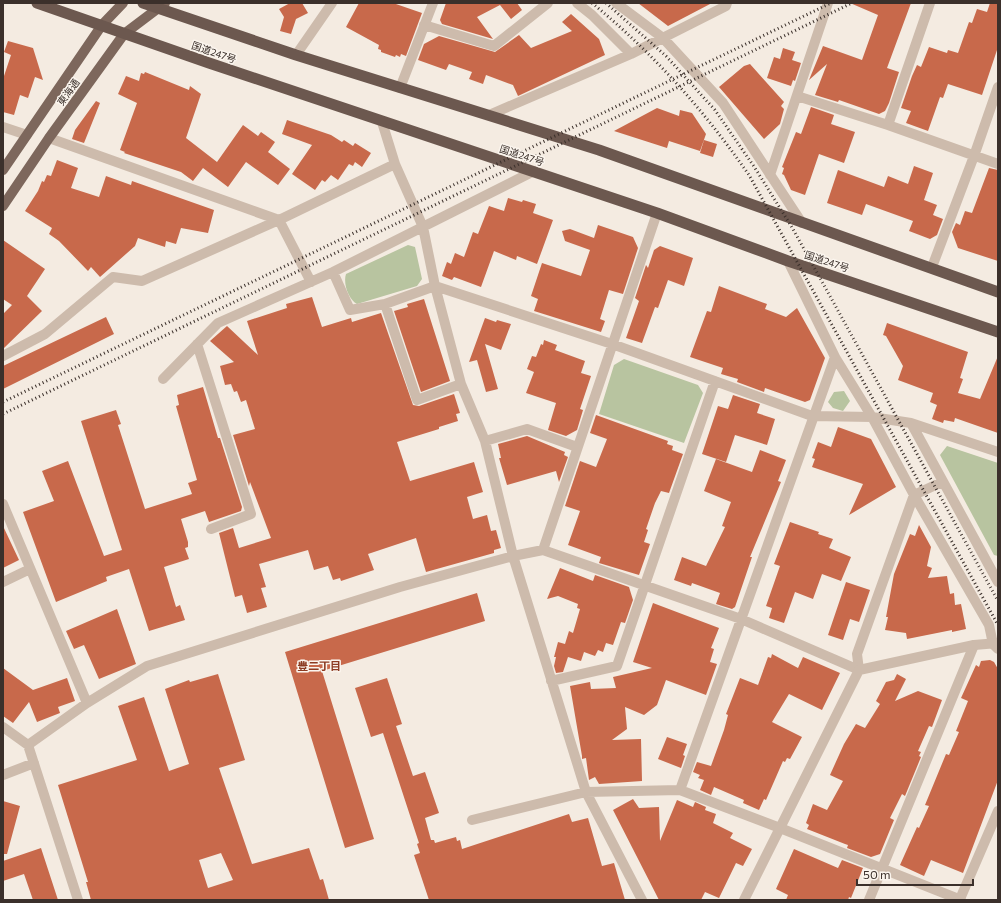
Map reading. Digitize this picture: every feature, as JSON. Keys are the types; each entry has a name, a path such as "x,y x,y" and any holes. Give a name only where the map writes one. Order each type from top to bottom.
{"highway":[{"name":"国道247号","path":"37,3 382,122 657,213 788,261 998,332"},
{"path":"143,3 161,5 296,55 600,150 802,223 932,267 998,292"}],"main road":[{"name":"東海通","path":"3,170 102,25 123,3"},
{"name":"東海通","path":"3,206 49,138 124,34 161,5"}],"street":[{"path":"296,55 332,3"},
{"path":"400,88 433,3"},
{"path":"424,25 494,46 548,3"},
{"path":"577,3 592,15 631,54"},
{"path":"616,3 663,38 723,103 802,223"},
{"path":"489,115 631,54 726,6 727,3"},
{"path":"770,175 828,3"},
{"path":"888,124 930,3"},
{"path":"932,267 974,156 998,87"},
{"path":"797,96 888,124 998,164"},
{"path":"382,122 395,164 423,227 435,286 461,384 485,441 513,556 586,792 642,900"},
{"path":"3,127 27,135"},
{"path":"49,138 279,220 310,282"},
{"path":"3,356 45,334 113,277 142,281 279,220 395,164"},
{"path":"163,378 218,323 333,272 534,172"},
{"path":"543,550 657,213"},
{"path":"28,745 87,702 147,666 400,587 513,556 543,550 741,619 859,670 974,645 996,645 989,625 914,495 872,417 835,357 788,261"},
{"path":"333,272 350,310 385,304 435,286 612,344 812,416 872,417 911,423 998,452"},
{"path":"385,304 417,400 461,384"},
{"path":"197,344 251,514 210,529"},
{"path":"680,790 812,416 835,357"},
{"path":"551,681 617,666 715,381"},
{"path":"911,423 942,482 994,565 998,582"},
{"path":"485,441 527,429 577,447"},
{"path":"744,900 859,670 857,654 914,495 942,482"},
{"path":"3,504 87,702"},
{"path":"3,582 30,568"},
{"path":"869,900 974,645"},
{"path":"3,728 28,745 78,900"},
{"path":"3,775 34,763"},
{"path":"472,820 586,792 680,790 960,900 998,810"}],"green space":[{"path":"408,245 415,247 422,279 417,286 357,304 354,302 347,290 345,282 346,274"},
{"path":"624,359 698,385 703,393 684,443 599,414 614,365"},
{"path":"844,391 850,401 843,411 833,408 828,402 834,392"},
{"path":"947,446 998,463 998,556 994,555 940,455"}],"building":[{"path":"290,3 302,3 308,13 296,19 291,34 280,31 284,17 279,9"},
{"path":"359,3 393,3 422,13 406,56 401,54 400,57 396,55 395,57 381,52 381,50 378,49 379,45 346,27"},
{"path":"446,3 517,3 522,10 511,19 500,5 477,17 493,39 442,24 440,20"},
{"path":"638,3 712,3 668,26"},
{"path":"850,3 911,3 887,68 899,72 889,103 885,111 879,114 839,100 838,102 815,95 827,64 809,80 823,46 862,60 878,15"},
{"path":"990,3 998,3 998,47 982,95 948,84 943,98 940,97 928,131 906,123 911,111 901,108 917,65 921,67 929,47 947,53 948,50 958,53 969,22 972,23 977,9 987,12"},
{"path":"571,14 599,39 605,55 518,96 513,85 486,75 483,84 469,79 472,72 449,64 446,70 418,60 424,44 439,36 495,52 519,35 531,48 572,31 562,22"},
{"path":"8,41 33,48 43,80 35,77 28,98 20,95 14,115 3,112 3,79 11,55 4,52"},
{"path":"783,48 795,52 792,60 801,63 795,81 793,80 791,86 767,78 774,57 780,59"},
{"path":"750,64 784,102 781,106 784,109 780,124 764,139 719,87 744,66"},
{"path":"145,72 189,90 190,86 201,94 186,138 217,162 243,125 258,136 261,132 275,142 268,152 290,169 278,185 246,162 228,187 203,168 193,181 181,172 124,153 125,152 120,150 137,103 118,94 126,76 139,81 141,73 144,74"},
{"path":"96,101 100,103 84,143 72,139 75,130"},
{"path":"811,107 834,115 831,124 855,132 844,163 819,154 805,195 791,190 784,175 782,174 784,168 782,167 796,132 801,134"},
{"path":"657,108 679,116 680,110 692,113 706,134 700,151 669,141 667,148 614,131"},
{"path":"287,120 331,135 342,142 344,140 353,146 355,143 371,153 362,167 355,162 353,166 349,164 338,180 331,175 325,182 322,180 315,190 292,174 312,145 282,134"},
{"path":"704,140 717,144 713,157 700,153"},
{"path":"57,160 78,168 71,188 99,197 106,176 131,185 132,181 214,210 208,233 181,228 176,244 166,241 165,247 138,238 135,246 100,277 91,267 88,271 59,241 49,234 52,228 25,211 38,191 42,181 44,182 47,175 51,176"},
{"path":"914,166 933,173 924,200 937,205 933,215 943,219 937,235 930,239 909,231 913,221 866,204 862,215 827,203 838,170 884,187 888,176 908,184"},
{"path":"989,168 998,170 998,261 958,248 952,232 956,223 960,225 965,211 972,213"},
{"path":"508,198 536,204 533,213 553,220 537,264 517,256 516,260 494,251 481,287 454,277 452,280 442,276 447,262 451,264 455,253 464,257 473,232 478,234 489,206 504,211"},
{"path":"598,225 633,237 638,248 623,294 609,290 600,319 605,321 601,332 534,311 538,299 531,296 542,263 581,276 590,250 565,241 562,231 570,229 594,238"},
{"path":"3,240 45,269 27,296 42,311 3,349 3,314 12,305 3,299"},
{"path":"660,246 693,258 684,286 668,280 658,308 655,307 642,343 626,338 639,301 635,298 646,265 648,268 654,250"},
{"path":"719,286 767,304 765,309 786,317 797,308 825,358 810,400 805,402 765,388 764,392 737,382 738,379 721,374 723,368 690,357 707,311 711,312"},
{"path":"312,297 322,327 351,318 352,322 381,313 413,405 419,406 454,394 460,413 456,414 458,421 439,427 439,429 397,442 410,481 474,462 483,492 467,497 473,519 487,515 491,531 496,530 501,548 494,550 494,553 426,572 416,538 368,554 374,570 341,581 340,578 333,580 328,566 314,570 308,550 259,564 266,587 261,588 267,607 247,613 242,595 235,597 219,533 233,528 239,548 271,538 250,482 249,486 233,435 255,429 246,400 241,402 237,391 234,392 231,384 225,385 220,366 234,362 210,341 227,326 258,355 247,321 287,308 286,304"},
{"path":"424,299 450,381 421,392 394,311 408,307 407,304"},
{"path":"106,317 114,334 3,389 3,366"},
{"path":"485,318 496,322 497,320 511,324 501,350 485,344 498,389 486,392 477,360 469,362"},
{"path":"887,323 968,352 960,378 963,379 958,393 980,399 998,356 998,433 955,418 954,422 944,420 943,423 932,419 937,405 930,402 933,393 898,380 903,366 886,336 883,335"},
{"path":"544,340 557,345 555,350 585,361 581,373 591,376 580,409 583,410 577,430 566,436 548,430 556,403 526,393 534,372 527,369 532,356 536,357 541,344 543,345"},
{"path":"203,387 218,438 220,438 242,507 241,511 209,522 205,511 181,519 188,542 188,547 185,548 189,559 164,567 176,607 180,605 185,620 149,631 129,569 106,577 107,581 56,602 23,512 54,501 42,471 68,461 104,556 122,550 81,421 116,410 121,424 118,425 145,509 192,494 188,483 197,480 176,406 179,405 177,395"},
{"path":"733,395 760,404 757,413 775,419 767,445 735,435 726,462 702,454 718,406 728,409"},
{"path":"596,415 668,441 667,444 673,446 672,450 683,454 669,493 661,491 655,503 646,529 648,530 644,542 650,544 639,575 599,563 601,557 568,545 580,511 565,506 580,461 596,467 607,439 590,433"},
{"path":"838,427 871,439 896,487 849,515 863,484 812,467 815,459 812,458 818,442 831,447"},
{"path":"527,436 565,452 564,455 568,457 559,482 556,471 507,485 499,458 501,458 498,444"},
{"path":"760,450 786,460 778,481 781,482 750,557 752,557 735,607 732,609 716,604 720,593 692,583 691,586 674,580 682,557 706,566 725,527 722,526 731,502 704,491 716,459 752,472"},
{"path":"790,522 819,532 818,534 833,539 829,548 851,557 841,581 822,574 813,599 795,592 784,623 769,618 772,608 766,606 780,566 774,564"},
{"path":"919,525 931,547 927,566 932,568 928,578 947,576 950,594 954,593 955,605 961,604 966,629 952,632 952,630 907,639 906,633 885,630 888,617 886,617 894,574 910,534 915,536"},
{"path":"3,526 19,560 3,568"},
{"path":"560,568 593,581 595,575 629,587 633,600 625,623 621,622 613,645 606,643 603,652 598,650 595,656 584,652 581,661 568,657 563,672 556,673 554,666 556,657 554,657 558,642 565,644 569,631 573,633 580,609 577,608 578,604 558,596 547,599"},
{"path":"846,582 870,590 859,622 850,619 843,640 828,635"},
{"path":"477,593 485,621 322,671 374,839 345,848 285,652"},
{"path":"653,603 719,628 711,648 714,649 710,662 717,664 706,695 666,680 657,705 644,715 625,707 627,729 612,740 641,739 642,781 599,784 595,777 589,780 586,758 582,759 570,686 590,682 591,689 616,688 613,677 652,668 633,662"},
{"path":"117,609 136,664 99,679 84,645 74,649 66,631"},
{"path":"772,654 798,668 803,657 840,673 822,710 789,694 772,722 802,737 790,759 787,758 785,762 783,761 766,800 764,799 759,810 743,803 744,800 714,787 711,795 700,790 704,780 698,778 700,775 693,772 697,762 711,766 724,730 728,715 726,714 740,678 758,685 768,657 771,658"},
{"path":"990,660 994,662 998,669 998,780 963,873 931,860 924,876 900,865 917,827 919,828 929,806 925,805 946,754 949,755 959,732 956,731 968,701 961,698 976,665 979,667 981,661"},
{"path":"3,668 33,690 67,678 75,701 58,707 60,713 37,722 29,702 13,723 3,716"},
{"path":"218,674 245,760 219,768 252,864 309,848 320,880 323,879 329,900 91,900 86,882 88,882 58,785 137,760 118,706 144,697 169,771 189,764 165,689 189,680 190,682","holes":["221,853 233,880 208,888 199,860"]},
{"path":"897,674 906,679 895,701 918,691 942,700 932,727 929,726 918,751 921,752 919,756 921,757 905,796 902,794 890,818 894,820 880,854 871,857 847,848 848,845 807,829 809,825 806,823 813,804 827,810 843,781 830,775 844,744 856,724 865,728 880,704 876,701 886,682 894,680"},
{"path":"387,678 402,724 396,726 413,776 425,772 439,813 425,818 431,840 434,840 435,843 456,837 457,841 460,840 462,849 569,814 572,822 588,818 602,866 614,863 625,900 429,900 414,855 420,853 417,844 419,843 383,733 371,737 355,688"},
{"path":"667,737 687,744 683,755 685,756 681,768 658,759"},
{"path":"633,799 639,808 659,807 660,841 677,800 693,807 695,802 706,807 705,810 716,814 713,823 733,833 730,838 752,849 743,866 736,863 719,898 705,892 701,900 659,900 613,810"},
{"path":"3,801 20,806 7,854 3,854"},
{"path":"41,848 58,900 33,900 24,874 3,881 3,861"},
{"path":"794,849 838,868 842,860 863,868 851,898 849,897 848,900 786,900 788,895 776,889"}],"railway":[{"path":"592,3 615,22 657,62 714,127 749,175 998,625"},
{"path":"606,3 666,56 715,110 755,168 793,229 998,601"},
{"path":"3,402 831,3"},
{"path":"3,414 852,3"}],"district":[{"name":"豊二丁目","path":"319,666"}]}
